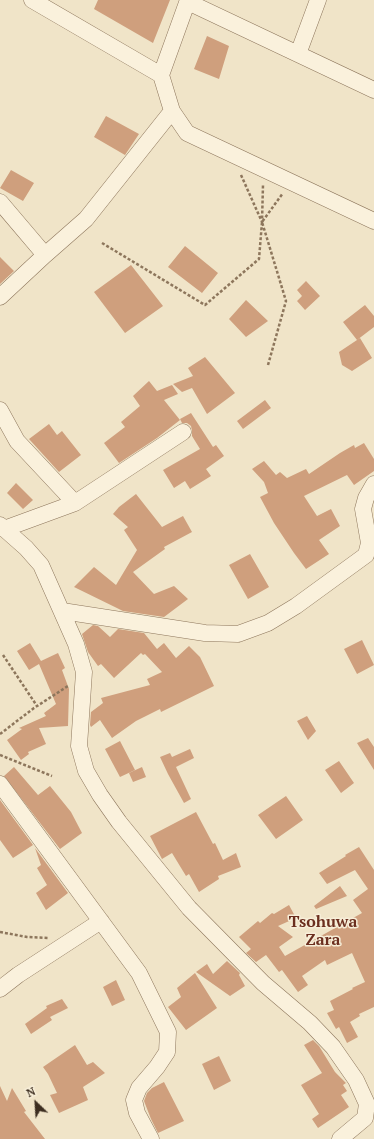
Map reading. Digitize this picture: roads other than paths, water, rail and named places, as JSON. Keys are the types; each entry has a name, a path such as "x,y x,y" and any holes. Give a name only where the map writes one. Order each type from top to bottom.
{"street":[{"path":"32,0 161,75"},
{"path":"298,54 318,0"},
{"path":"374,90 188,1 161,75 172,111 187,133 374,220"},
{"path":"0,297 86,219 172,111"},
{"path":"0,202 46,255"},
{"path":"0,410 17,441 75,503"},
{"path":"2,527 75,503 183,432"},
{"path":"62,611 205,633 238,634 268,623 296,606 366,555 369,543 363,509 366,498 374,484"},
{"path":"2,527 26,548 41,565 76,644 84,672 79,746 86,771 100,795 138,846 189,908 263,983 310,1023 333,1047 356,1080 367,1104 369,1115 340,1139"},
{"path":"0,784 139,973 168,1032 167,1052 157,1067 139,1088 134,1100 137,1114 151,1139"},
{"path":"0,989 18,975 101,921"}],"district":[{"name":"Tsohuwa Zara","path":"323,931"}]}
